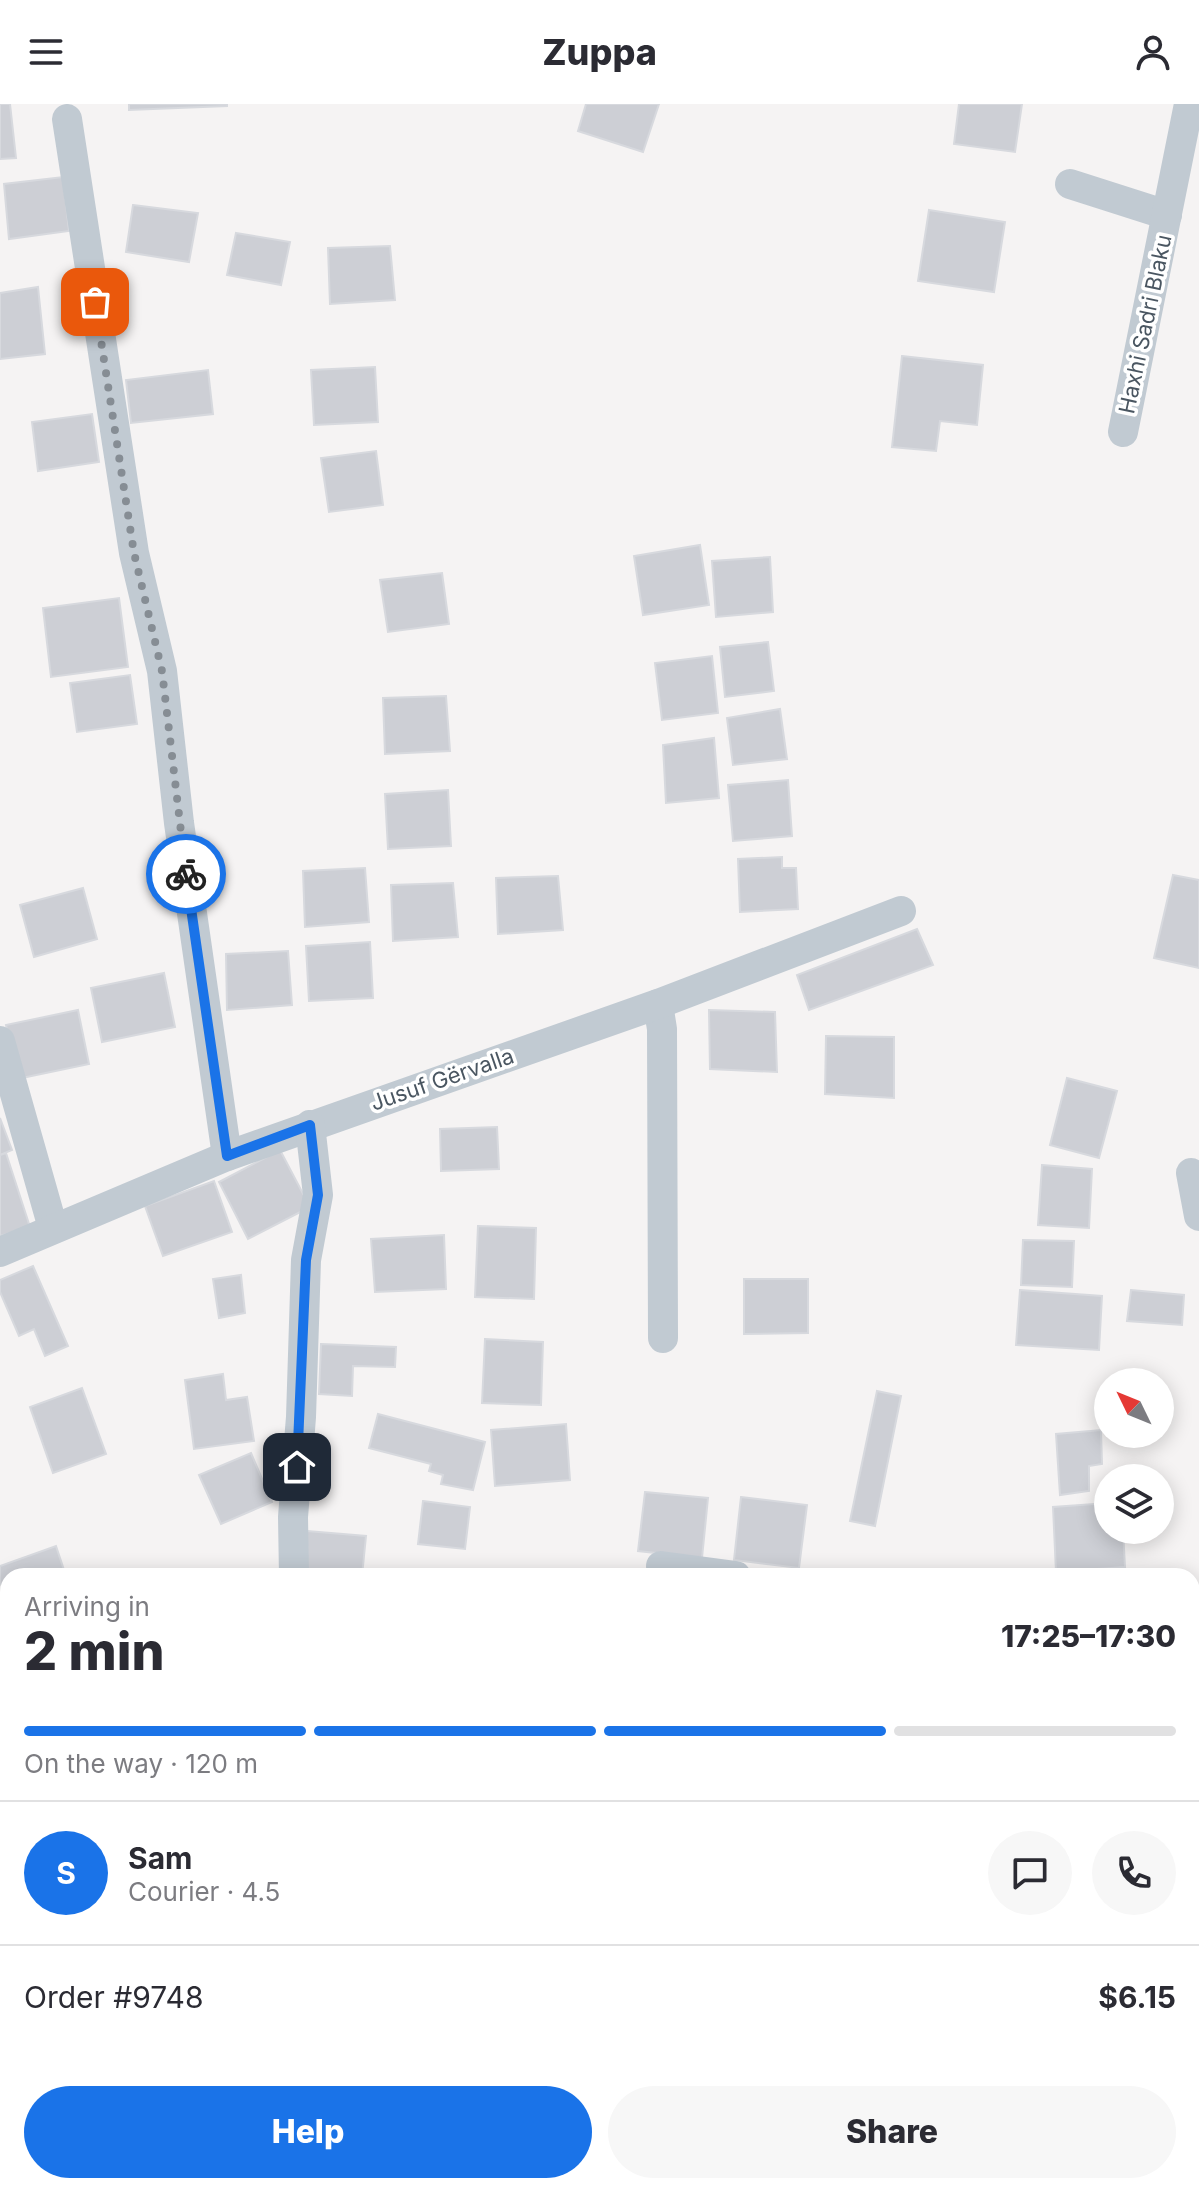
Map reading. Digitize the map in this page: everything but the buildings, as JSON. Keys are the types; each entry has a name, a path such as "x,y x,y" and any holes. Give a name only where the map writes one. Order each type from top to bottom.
{"street":[{"name":"Haxhi Sadri Blaku","path":"1123,432 1189,104"},
{"path":"67,119 134,553 162,671 181,839 227,1156"},
{"name":"Haxhi Sadri Blaku","path":"1070,184 1167,215"},
{"name":"Jusuf Gërvalla","path":"0,1252 227,1156 658,1004 901,911"},
{"path":"658,1004 662,1029 663,1338"},
{"path":"0,1041 53,1228"},
{"path":"294,1568 293,1517 301,1417 306,1260 318,1195 310,1125"},
{"path":"1191,1173 1199,1216"},
{"path":"661,1566 676,1568"}],"way so far":[{"path":"95,302 134,553 162,671 186,874"}],"route":[{"path":"186,874 217,1104 227,1156 310,1125 318,1195 306,1260 297,1467"}]}
